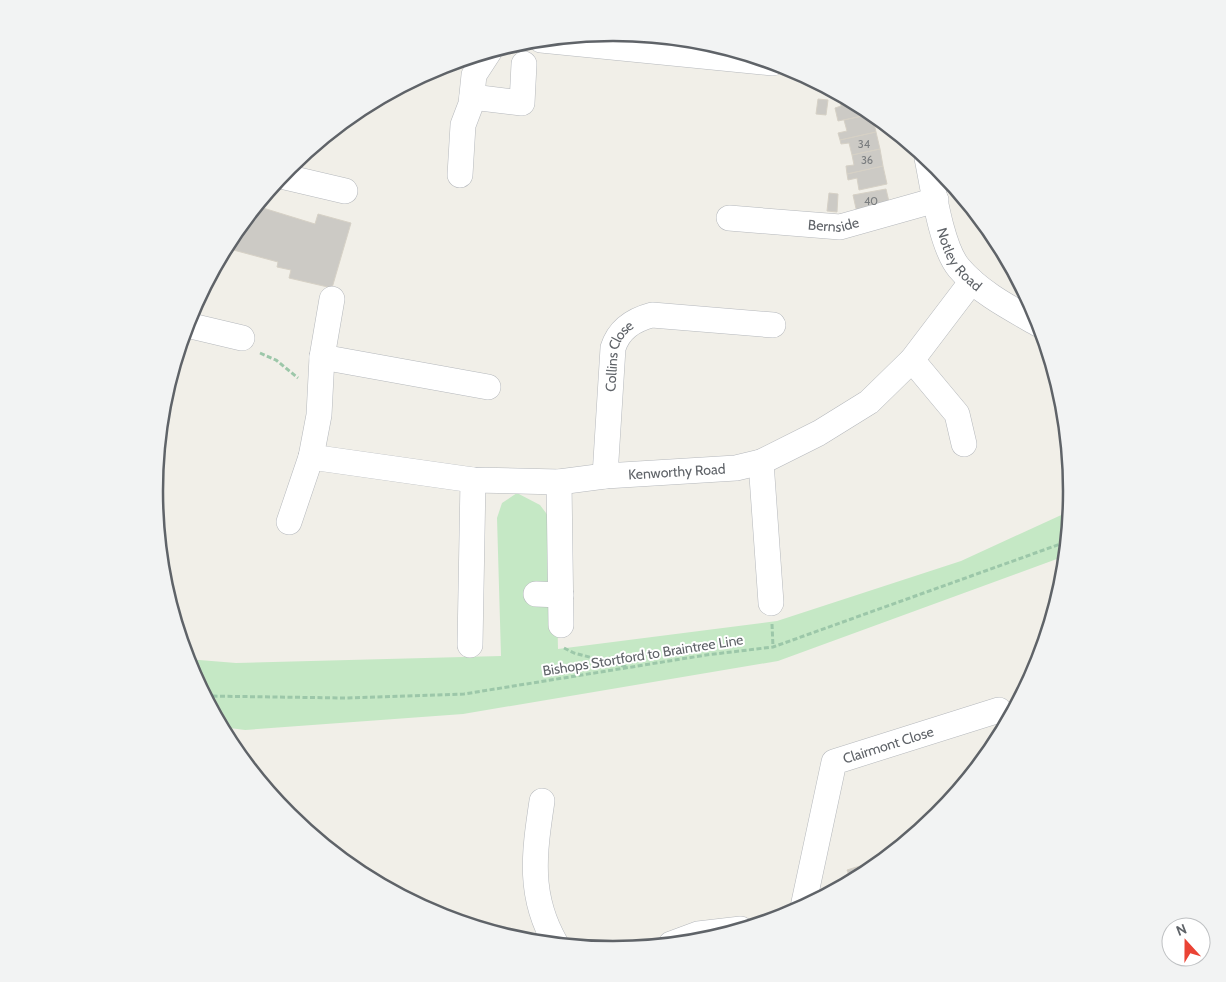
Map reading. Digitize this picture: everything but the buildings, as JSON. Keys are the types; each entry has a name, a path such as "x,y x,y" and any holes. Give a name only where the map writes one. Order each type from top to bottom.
{"street":[{"path":"573,43 738,59"},
{"path":"460,175 463,125 471,101 474,76 484,61"},
{"path":"471,101 522,103 524,64"},
{"name":"Notley Road","path":"930,172 949,250 958,267 994,298 1029,318"},
{"path":"290,178 345,191"},
{"name":"Bernside","path":"729,218 840,227 936,200"},
{"name":"Kenworthy Road","path":"311,457 473,480 559,482 605,476 736,468 761,462 819,434 869,402 912,360 972,281"},
{"path":"289,522 311,457 319,415 322,357 332,299"},
{"name":"Collins Close","path":"605,476 613,348 621,331 636,321 652,315 773,326"},
{"path":"194,327 242,338"},
{"path":"322,357 488,386"},
{"path":"912,360 957,414 964,444"},
{"path":"761,462 771,603"},
{"path":"470,645 473,480"},
{"path":"559,482 561,625"},
{"path":"536,594 561,594"},
{"name":"Clairmont Close","path":"805,897 834,762 999,710"},
{"path":"542,801 534,853 537,894 545,925 552,937"}],"path":[{"path":"242,338 255,351 290,370 303,384"},
{"name":"Bishops Stortford to Braintree Line","path":"213,696 344,698 464,694 773,647 1060,544"},
{"path":"561,625 550,641 574,653 629,668"}],"green space":[{"path":"517,493 540,505 555,525 558,649 777,621 961,561 1062,515 1057,559 778,661 463,714 245,730 231,728 196,660 236,663 501,656 497,518 502,503"}]}
